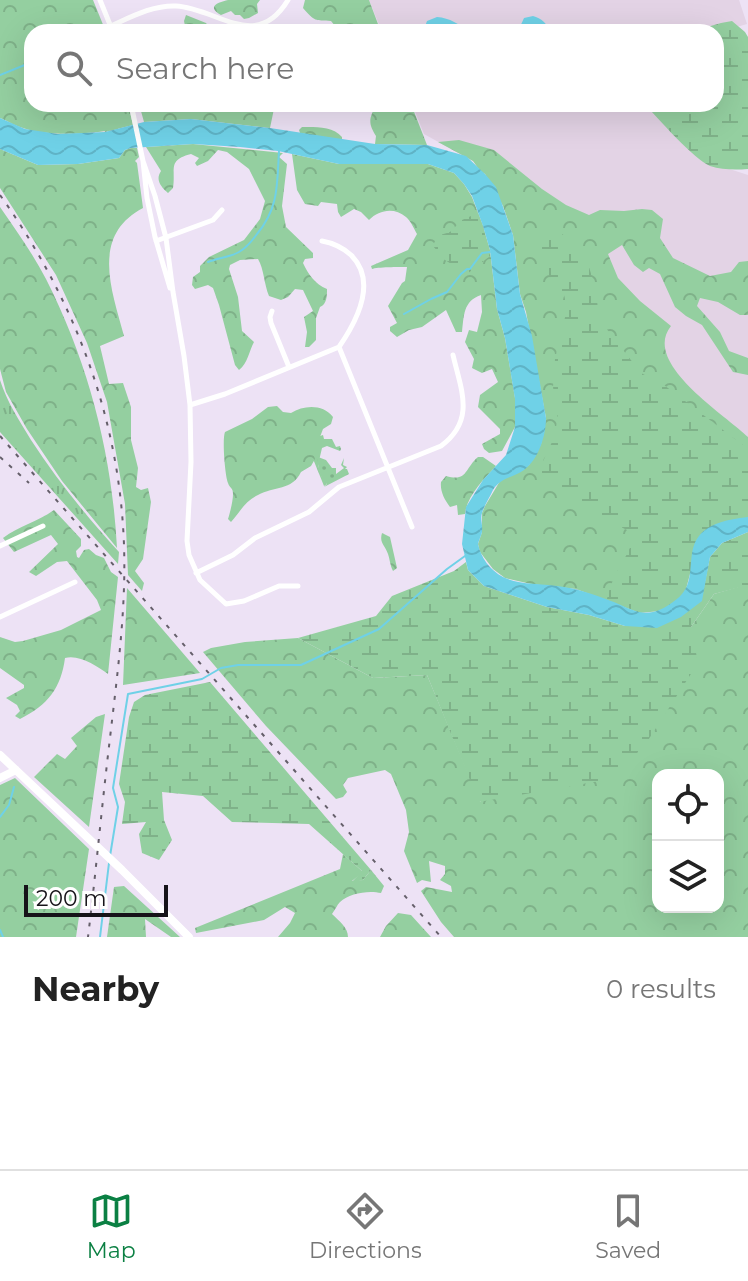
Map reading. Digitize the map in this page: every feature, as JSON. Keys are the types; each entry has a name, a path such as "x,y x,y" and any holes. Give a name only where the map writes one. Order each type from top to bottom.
{"street":[{"path":"100,0 110,24"},
{"path":"256,24 275,16 288,0"},
{"path":"122,24 149,10 174,6 194,9 232,24"},
{"path":"133,112 166,238 184,353 190,405 189,555 206,587 226,604 244,601 279,586 298,586"},
{"path":"143,158 156,241 173,292"},
{"path":"156,241 213,220 222,210"},
{"path":"190,405 225,394 339,347 360,309 364,279 360,267 348,252 322,241"},
{"path":"272,311 270,321 289,367"},
{"path":"339,347 412,527"},
{"path":"196,573 232,555 255,538 309,512 339,487 441,446 451,438 464,415 464,400 453,355"},
{"path":"0,546 43,526"},
{"path":"0,617 75,582"},
{"path":"0,755 189,937"},
{"path":"0,778 16,770"}],"shaded area":[{"path":"369,0 739,0 747,24 724,31 724,24 379,24"},
{"path":"415,112 665,112 711,163 748,175 748,449 664,385 563,211 424,134"}],"green space":[{"path":"0,0 93,0 103,24 24,24 24,112 110,112 118,129 45,133 0,118"},
{"path":"228,0 260,0 258,13 244,19 231,11 221,15 216,12 216,5"},
{"path":"305,0 369,0 378,24 333,24 313,18 303,8"},
{"path":"186,15 207,24 185,24"},
{"path":"732,21 748,37 748,169 719,168 703,162 652,112 724,112 724,24 718,24"},
{"path":"96,112 130,112 133,125 105,132"},
{"path":"141,112 273,112 270,128 191,119 144,122"},
{"path":"414,112 427,145 375,144 376,136 370,120 372,113"},
{"path":"302,127 329,129 338,133 342,140 300,133"},
{"path":"459,140 494,150 542,189 589,215 600,210 652,210 663,219 660,238 673,258 710,276 731,272 739,262 748,261 748,315 740,315 718,302 700,298 697,306 720,332 729,351 748,358 748,375 733,372 702,325 675,307 660,274 649,268 643,272 634,265 622,245 608,254 618,278 671,326 665,340 667,356 676,372 748,437 748,518 640,613 576,589 505,578 493,569 480,552 478,544 485,506 500,481 529,465 541,444 546,418 520,294 513,235 503,206 485,174 473,161 438,142"},
{"path":"193,144 283,153 279,157 287,164 282,206 286,227 313,253 313,258 305,259 303,263 312,278 327,289 327,297 316,318 316,340 309,347 305,347 307,332 304,317 313,311 303,290 295,289 281,300 269,296 258,259 240,260 230,265 229,269 238,297 242,331 254,342 242,367 239,370 235,365 213,288 208,285 195,289 193,277 209,257 244,240 260,219 265,201 249,169 227,152 218,150 208,161 197,166 195,163 199,158 191,154 178,159 174,166 173,188 168,193 160,183 161,171 146,147"},
{"path":"131,148 137,148 139,157 135,161 143,208 126,220 116,233 109,266 114,301 124,336 100,346 109,384 123,383 131,407 131,440 138,468 136,487 141,490 148,488 151,502 143,559 135,571 144,583 142,591 128,575 125,504 107,402 87,343 56,275 0,188 0,149 38,165 78,164 119,158"},
{"path":"292,154 339,164 428,164 454,173 464,184 472,197 490,250 497,309 515,398 515,427 502,451 489,453 484,449 482,444 500,434 500,429 478,407 480,395 498,382 492,369 482,373 472,368 474,359 465,342 469,330 477,332 482,312 481,295 468,305 462,332 456,332 446,310 422,327 397,337 390,331 390,327 397,323 388,306 405,281 407,267 372,269 371,266 408,250 417,234 412,225 406,217 392,211 382,212 369,220 354,209 341,217 337,204 305,204 297,190"},
{"path":"0,207 46,279 75,344 104,444 117,548 62,481 6,392 0,369"},
{"path":"478,213 490,256 467,274 445,260 433,246 437,236 450,232 462,220"},
{"path":"551,228 576,242 585,254 602,323 641,373 664,385 748,449 748,517 728,519 690,574 685,593 660,611 640,613 607,599 633,541 629,531 582,508 545,484 537,474 552,442 558,419 553,387 555,359 567,309 564,294 549,275 539,250 541,234"},
{"path":"0,380 14,411 41,455 119,552 118,564 0,432"},
{"path":"277,406 283,412 291,413 307,407 319,408 333,417 331,424 310,445 315,459 311,466 288,485 253,497 231,522 228,519 233,492 226,473 225,432 268,407"},
{"path":"323,435 324,439 332,439 341,449 322,448 318,465 322,477 332,468 330,476 323,478 327,484 324,486 307,444"},
{"path":"318,457 336,468 336,474 344,468 341,465 344,458 343,465 349,474 324,487 327,484 322,479"},
{"path":"478,457 496,466 473,494 465,514 458,515 457,505 450,507 444,498 441,482 446,476 462,476"},
{"path":"54,510 81,539 77,557 89,549 104,558 111,572 118,577 108,674 82,659 65,658 52,694 38,708 20,719 15,716 20,711 17,705 6,698 24,688 24,685 0,668 0,637 23,641 61,630 101,610 97,600 67,561 57,562 36,576 29,572 58,544 51,535 14,552 3,538"},
{"path":"748,532 748,585 714,594 691,627 698,663 645,745 611,779 479,802 427,675 373,678 298,638 376,616 392,596 454,571 466,562 468,570 484,586 547,607 625,626 701,601 710,557 722,543"},
{"path":"382,533 390,537 397,568 393,571 382,542"},
{"path":"748,585 748,937 454,937 421,891 426,887 452,892 451,886 440,880 445,874 445,866 429,861 431,882 422,880 417,883 404,851 409,832 406,810 391,774 385,770 348,778 343,785 347,792 336,799 266,726 203,652 245,642 298,638 373,678 427,675 480,802 691,627 714,594"},
{"path":"127,588 200,673 123,685"},
{"path":"210,682 371,870 363,880 351,883 362,871 309,824 232,822 203,796 162,792 164,820 172,840 159,860 142,853 139,834 146,822 122,824 125,802 119,784 134,702 145,695"},
{"path":"105,714 89,827 34,777 57,754 65,759 77,746 71,738 96,717"},
{"path":"15,778 89,849 76,937 0,937 0,785"},
{"path":"343,854 363,872 352,881 363,880 371,870 384,886 381,893 354,894 338,905 332,914 345,927 348,937 278,937 295,913 285,907 264,920 196,933 195,928 340,869"},
{"path":"124,886 180,937 171,937 145,919 146,937 107,937 114,887"},
{"path":"398,913 411,915 431,937 380,937"}],"water":[{"path":"533,16 546,24 521,24 524,18"},
{"path":"437,17 457,24 426,24"},
{"path":"0,118 25,129 58,134 105,132 144,122 191,119 375,144 427,145 466,156 496,187 513,235 520,294 532,336 546,418 543,439 534,460 524,470 496,486 483,510 478,544 487,563 509,580 578,590 648,613 666,607 684,592 696,541 704,531 721,522 748,517 748,532 722,543 710,557 702,601 681,617 657,628 625,626 547,607 484,586 468,570 462,544 466,507 483,480 506,455 515,427 515,399 497,309 490,250 472,196 454,173 428,164 339,164 278,151 193,144 131,148 119,158 78,164 38,165 0,149"}],"waterway":[{"path":"0,75 24,65"},
{"path":"208,262 242,250 264,224 276,195 279,151"},
{"path":"404,314 447,292 482,253 490,252"},
{"path":"110,856 118,807 113,788 128,694 202,679 221,668 238,665 301,665 379,629 465,556"},
{"path":"0,817 9,805 14,787"},
{"path":"100,937 109,863"},
{"path":"0,930 3,937"}],"railway":[{"path":"0,195 48,271 85,352 99,394 118,481 123,526 123,606 88,937"},
{"path":"0,436 441,937"},
{"path":"0,457 29,483"}]}
